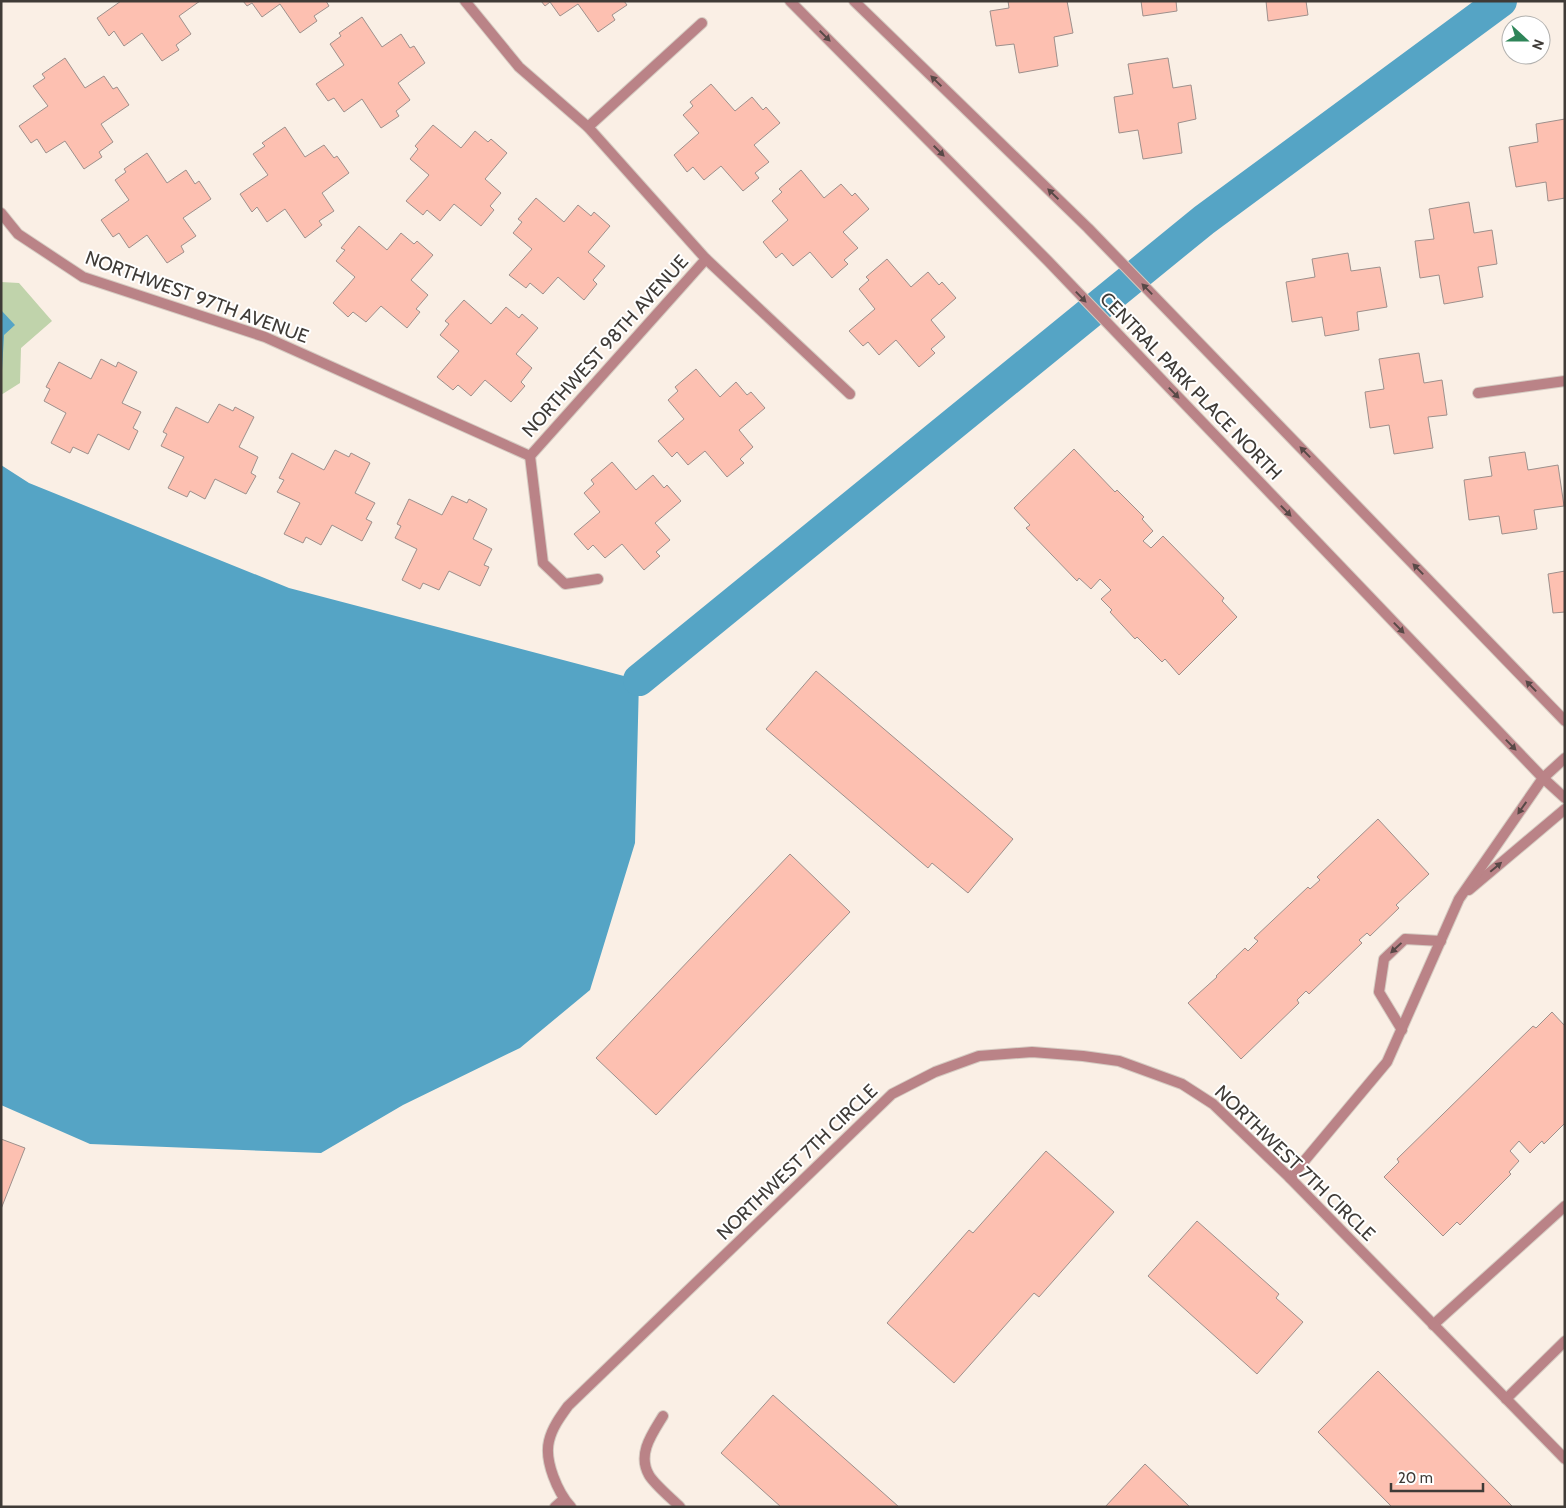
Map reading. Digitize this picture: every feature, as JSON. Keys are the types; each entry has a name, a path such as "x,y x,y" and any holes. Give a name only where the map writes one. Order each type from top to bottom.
{"street":[{"name":"NORTHWEST 98TH AVENUE","path":"464,1 519,67 588,127 706,259 850,394"},
{"name":"CENTRAL PARK PLACE NORTH","path":"790,1 1048,261 1543,778 1565,798"},
{"name":"CENTRAL PARK PLACE NORTH","path":"854,1 1088,228 1565,721"},
{"path":"588,127 702,23"},
{"name":"NORTHWEST 97TH AVENUE","path":"1,213 18,234 82,276 265,337 530,456"},
{"name":"NORTHWEST 98TH AVENUE","path":"530,456 706,259"},
{"path":"1478,393 1565,381"},
{"path":"530,456 544,563 566,584 598,579"},
{"path":"1290,1178 1387,1062 1459,899 1543,778 1565,758"},
{"path":"1459,899 1565,809"},
{"path":"1402,1030 1379,992 1384,959 1405,939 1441,942"},
{"name":"NORTHWEST 7TH CIRCLE","path":"571,1507 564,1499 554,1477 550,1461 549,1442 556,1423 568,1406 892,1094 935,1072 979,1056 1032,1052 1083,1056 1119,1062 1182,1084 1213,1104 1290,1178 1565,1459"},
{"path":"1433,1325 1565,1206"},
{"path":"1506,1399 1565,1341"},
{"path":"663,1416 649,1438 644,1457 649,1475 680,1507"},
{"path":"555,1507 564,1499"}],"green space":[{"path":"1,282 19,283 52,321 21,348 20,383 1,395"}],"water":[{"path":"1,310 15,325 4,335 2,370"},
{"path":"1,465 29,483 289,588 639,680 635,843 590,990 520,1048 403,1105 321,1153 90,1144 1,1105"}],"building":[{"path":"121,1 200,1 179,16 191,34 176,45 179,50 162,61 142,33 124,46 114,31 109,36 97,18"},
{"path":"243,1 326,1 329,6 314,16 317,21 300,33 280,4 262,17 252,3 247,6"},
{"path":"541,1 624,1 627,5 612,15 615,20 598,32 578,4 560,16 550,2 545,6"},
{"path":"1008,1 1067,1 1073,33 1054,37 1058,66 1019,73 1014,44 996,46 990,11 1009,8"},
{"path":"1141,1 1176,1 1177,11 1143,16"},
{"path":"1266,1 1306,1 1308,15 1268,21"},
{"path":"362,17 382,47 401,34 410,48 414,46 425,63 398,83 410,100 396,111 399,116 381,128 362,99 344,112 334,98 328,101 316,84 344,65 330,44 341,36 339,33"},
{"path":"65,58 85,88 104,76 113,89 117,87 129,105 101,124 113,142 99,152 102,157 84,169 65,141 46,153 37,139 31,143 19,126 48,106 33,86 45,78 42,74"},
{"path":"1168,58 1173,88 1191,85 1196,119 1178,123 1182,153 1143,159 1138,130 1119,133 1114,97 1133,94 1128,64"},
{"path":"711,84 735,111 752,97 763,110 766,107 780,123 754,145 769,162 755,173 759,178 743,191 721,166 704,180 693,167 687,172 674,155 699,133 683,115 693,106 690,102"},
{"path":"1565,119 1565,198 1548,201 1546,182 1516,187 1509,147 1538,142 1536,124"},
{"path":"433,125 461,148 475,131 488,142 491,139 507,153 485,179 501,193 490,206 494,210 481,226 454,204 440,221 427,210 423,215 406,201 429,175 410,159 418,149 415,146"},
{"path":"285,127 305,157 324,145 334,158 337,156 349,173 322,193 334,211 319,221 322,225 305,238 285,209 267,222 257,207 252,212 240,194 268,175 253,154 265,146 262,143"},
{"path":"147,153 167,183 186,170 195,184 199,181 211,199 183,218 196,236 181,246 184,252 167,263 147,235 129,248 119,233 113,237 101,220 129,200 115,180 126,172 124,169"},
{"path":"801,170 824,198 841,184 852,196 855,193 869,209 843,232 858,248 844,260 848,264 832,278 810,252 793,266 782,253 776,258 763,242 788,220 772,201 782,192 779,189"},
{"path":"536,198 564,222 578,205 591,216 594,212 610,226 588,252 605,266 593,280 597,284 584,300 558,277 543,294 530,283 526,288 509,275 532,249 513,233 522,222 518,219"},
{"path":"1469,202 1474,233 1492,230 1497,264 1478,267 1483,297 1444,304 1439,275 1420,278 1415,241 1434,239 1429,209"},
{"path":"359,226 387,250 401,233 414,244 417,241 433,255 411,280 428,295 416,309 420,312 407,328 381,306 366,322 353,312 348,317 333,303 355,277 336,261 345,250 341,248"},
{"path":"1348,253 1351,271 1380,267 1387,307 1357,312 1359,330 1325,336 1322,317 1292,322 1286,282 1315,277 1312,259"},
{"path":"887,259 911,287 928,272 939,285 942,282 956,298 931,320 945,337 931,349 935,353 919,367 896,340 879,355 868,342 863,346 849,331 875,309 859,289 869,280 866,277"},
{"path":"464,300 491,324 506,307 519,318 522,314 538,328 516,354 532,368 521,382 525,386 511,402 485,380 471,396 458,385 453,390 437,377 459,351 440,335 449,324 445,321"},
{"path":"1419,353 1424,383 1442,380 1447,415 1428,417 1433,448 1394,454 1389,425 1370,428 1365,392 1384,389 1379,359"},
{"path":"101,359 116,367 118,362 137,372 122,403 141,412 133,428 138,431 129,450 98,434 88,454 73,447 70,453 51,443 66,413 44,401 50,389 46,387 59,362 91,379"},
{"path":"696,369 720,397 736,382 747,395 751,392 765,408 739,430 753,447 740,459 744,463 727,477 705,451 688,465 677,452 672,457 658,441 684,419 668,400 678,391 675,387"},
{"path":"219,404 233,411 235,407 254,417 239,447 258,457 251,473 256,476 246,494 215,479 205,499 190,491 187,497 168,488 184,457 161,446 167,434 163,432 176,407 208,423"},
{"path":"1074,449 1115,492 1117,490 1144,517 1142,519 1153,531 1143,541 1151,548 1163,536 1224,598 1222,601 1237,617 1179,675 1165,659 1162,662 1137,637 1135,639 1110,612 1112,610 1101,599 1111,590 1100,579 1091,589 1079,578 1077,581 1026,528 1030,525 1014,508"},
{"path":"335,450 349,457 351,453 370,463 355,493 375,503 366,519 372,522 362,541 332,525 321,545 306,537 303,543 284,534 300,503 277,492 284,480 279,478 292,453 324,470"},
{"path":"1525,452 1528,470 1558,465 1564,506 1534,510 1537,529 1502,534 1499,516 1469,520 1464,480 1492,476 1489,457"},
{"path":"612,462 636,490 653,475 664,488 667,485 681,501 655,523 670,540 656,552 660,556 644,570 622,544 605,558 593,545 588,550 574,534 600,512 584,493 594,484 591,480"},
{"path":"452,496 467,503 469,499 487,509 473,539 492,549 484,565 489,567 480,586 449,571 439,590 423,583 420,589 402,580 417,549 395,538 401,526 397,524 409,499 442,515"},
{"path":"1565,571 1565,612 1553,613 1548,574"},
{"path":"816,671 1013,839 968,893 932,863 928,868 766,729"},
{"path":"1378,819 1429,874 1396,905 1399,908 1370,936 1367,933 1359,940 1362,943 1309,994 1306,991 1297,1000 1299,1003 1241,1059 1188,1003 1245,948 1248,951 1258,941 1254,938 1308,887 1310,889 1320,880 1317,877"},
{"path":"790,854 850,912 656,1115 596,1058"},
{"path":"1552,1012 1565,1026 1565,1123 1544,1144 1542,1141 1530,1153 1519,1141 1510,1151 1519,1161 1509,1172 1511,1174 1460,1225 1457,1222 1443,1236 1384,1177 1399,1162 1397,1159 1533,1026 1536,1028"},
{"path":"1,1139 25,1148 1,1209"},
{"path":"1046,1151 1114,1212 1039,1297 1034,1293 954,1383 887,1323 969,1230 973,1233"},
{"path":"1197,1221 1279,1294 1276,1298 1303,1322 1257,1374 1148,1276"},
{"path":"1378,1371 1513,1507 1392,1507 1318,1432"},
{"path":"773,1395 899,1507 781,1507 721,1453"},
{"path":"1145,1464 1190,1507 1105,1507"}],"waterway":[{"path":"639,680 1204,220 1501,1"}]}
